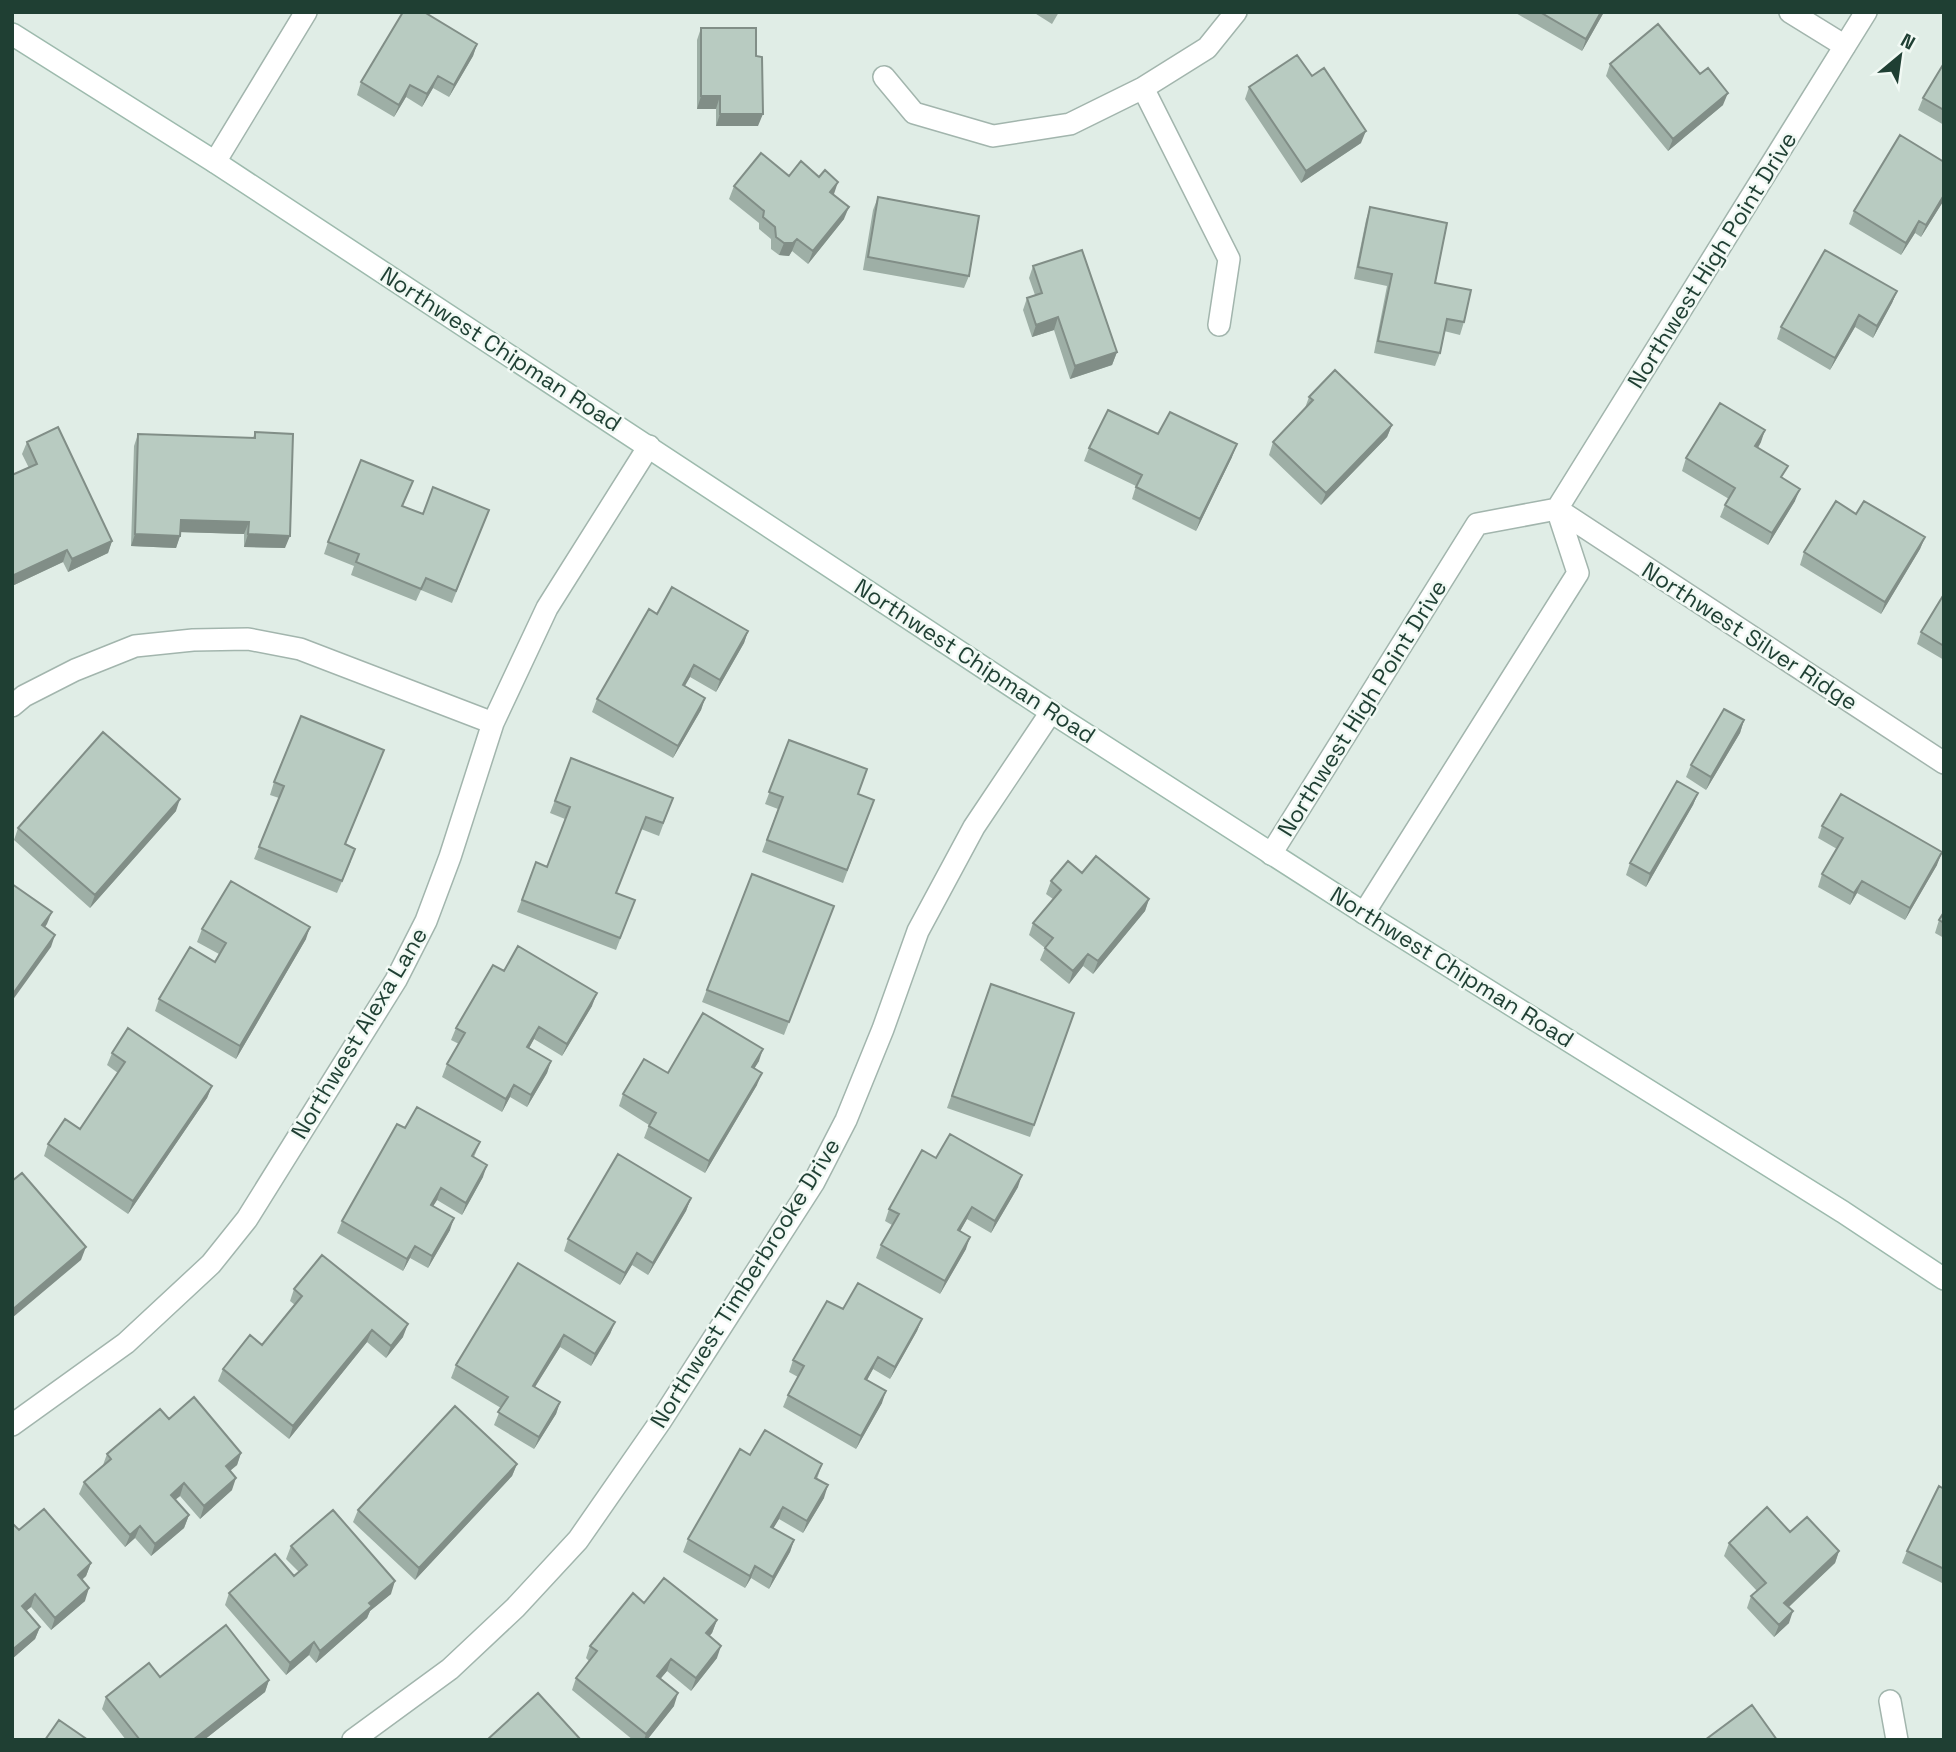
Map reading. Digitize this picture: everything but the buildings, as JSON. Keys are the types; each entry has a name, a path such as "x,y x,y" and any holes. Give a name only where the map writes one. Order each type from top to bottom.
{"street":[{"path":"215,162 306,12"},
{"path":"884,77 914,113 993,136 1070,124 1143,89 1207,48 1236,12"},
{"path":"1790,12 1845,46"},
{"name":"Northwest High Point Drive","path":"1271,853 1478,524 1557,509 1867,12"},
{"name":"Northwest Chipman Road","path":"12,34 215,162 1051,712 1843,1212 1944,1279"},
{"path":"1143,89 1229,259 1219,325"},
{"name":"Northwest Alexa Lane","path":"12,1426 127,1343 211,1264 247,1219 396,980 426,921 450,857 493,723 547,608 649,446"},
{"path":"1364,912 1578,573 1557,509"},
{"name":"Northwest Silver Ridge","path":"1557,509 1944,763"},
{"path":"12,706 24,696 75,670 135,646 193,640 248,639 300,649 493,723"},
{"name":"Northwest Timberbrooke Drive","path":"353,1740 450,1669 515,1608 578,1540 660,1422 814,1182 846,1120 883,1030 918,931 974,827 1051,712"},
{"path":"1890,1701 1897,1740"}]}
